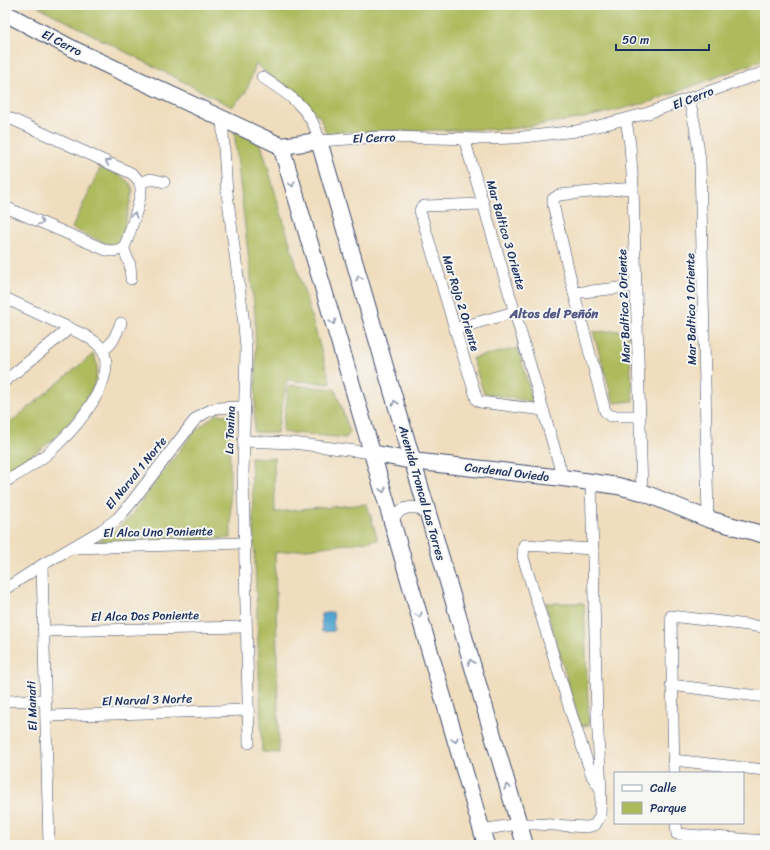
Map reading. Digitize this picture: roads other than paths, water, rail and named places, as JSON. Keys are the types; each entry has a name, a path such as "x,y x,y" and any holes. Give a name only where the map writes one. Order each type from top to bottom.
{"street":[{"name":"El Cerro","path":"5,12 77,51 281,146 319,141 379,137 484,139 545,135 576,131 626,120 765,72"},
{"path":"262,77 298,102 318,131 319,141"},
{"name":"Mar Baltico 1 Oriente","path":"689,99 700,160 708,519"},
{"path":"5,116 127,170 136,176 140,182 141,192 127,242 123,247 114,252 106,250 5,207"},
{"name":"La Tonina","path":"222,118 227,193 245,332 246,360 243,441 249,743"},
{"name":"Mar Baltico 2 Oriente","path":"626,120 630,145 633,188 642,492"},
{"name":"Mar Baltico 3 Oriente","path":"464,138 563,478"},
{"name":"Avenida Troncal Las Torres","path":"319,141 525,845"},
{"path":"281,146 484,838 518,824 587,828 591,827 597,822 600,816 601,790 597,715 591,482"},
{"path":"140,182 151,180 164,182"},
{"path":"633,188 559,195 553,199 553,204 574,293 607,414 610,416 640,416"},
{"name":"Mar Rojo 2 Oriente","path":"483,204 428,206 421,208 420,211 477,400 480,402 543,410"},
{"path":"123,247 130,265 131,280"},
{"path":"574,293 636,286"},
{"path":"5,298 70,328 93,341 102,350 105,358 106,370 97,394 80,419 57,445 46,455 5,482"},
{"path":"455,329 514,312"},
{"path":"102,350 109,347 121,323"},
{"path":"5,381 70,328"},
{"name":"El Narval 1 Norte","path":"5,589 102,530 118,518 200,415 219,407 244,407"},
{"name":"Cardenal Oviedo","path":"243,441 293,443 372,453 412,461 563,478 618,486 642,492 708,519 765,535"},
{"path":"392,521 398,512 408,507 418,508 429,518"},
{"name":"El Alca Uno Poniente","path":"72,548 244,543"},
{"path":"593,549 524,545 523,557 592,776 601,790"},
{"name":"El Manati","path":"42,566 49,845"},
{"path":"674,772 671,685 671,616 765,627"},
{"name":"El Alca Dos Poniente","path":"43,631 246,627"},
{"path":"671,685 765,697"},
{"path":"5,701 45,700"},
{"name":"El Narval 3 Norte","path":"46,716 248,710"},
{"path":"673,760 765,770"},
{"path":"677,829 765,841"}],"water":[{"path":"333,612 334,631 322,632 321,614"}],"district":[{"name":"Altos del Peñón","path":"554,313"}]}
